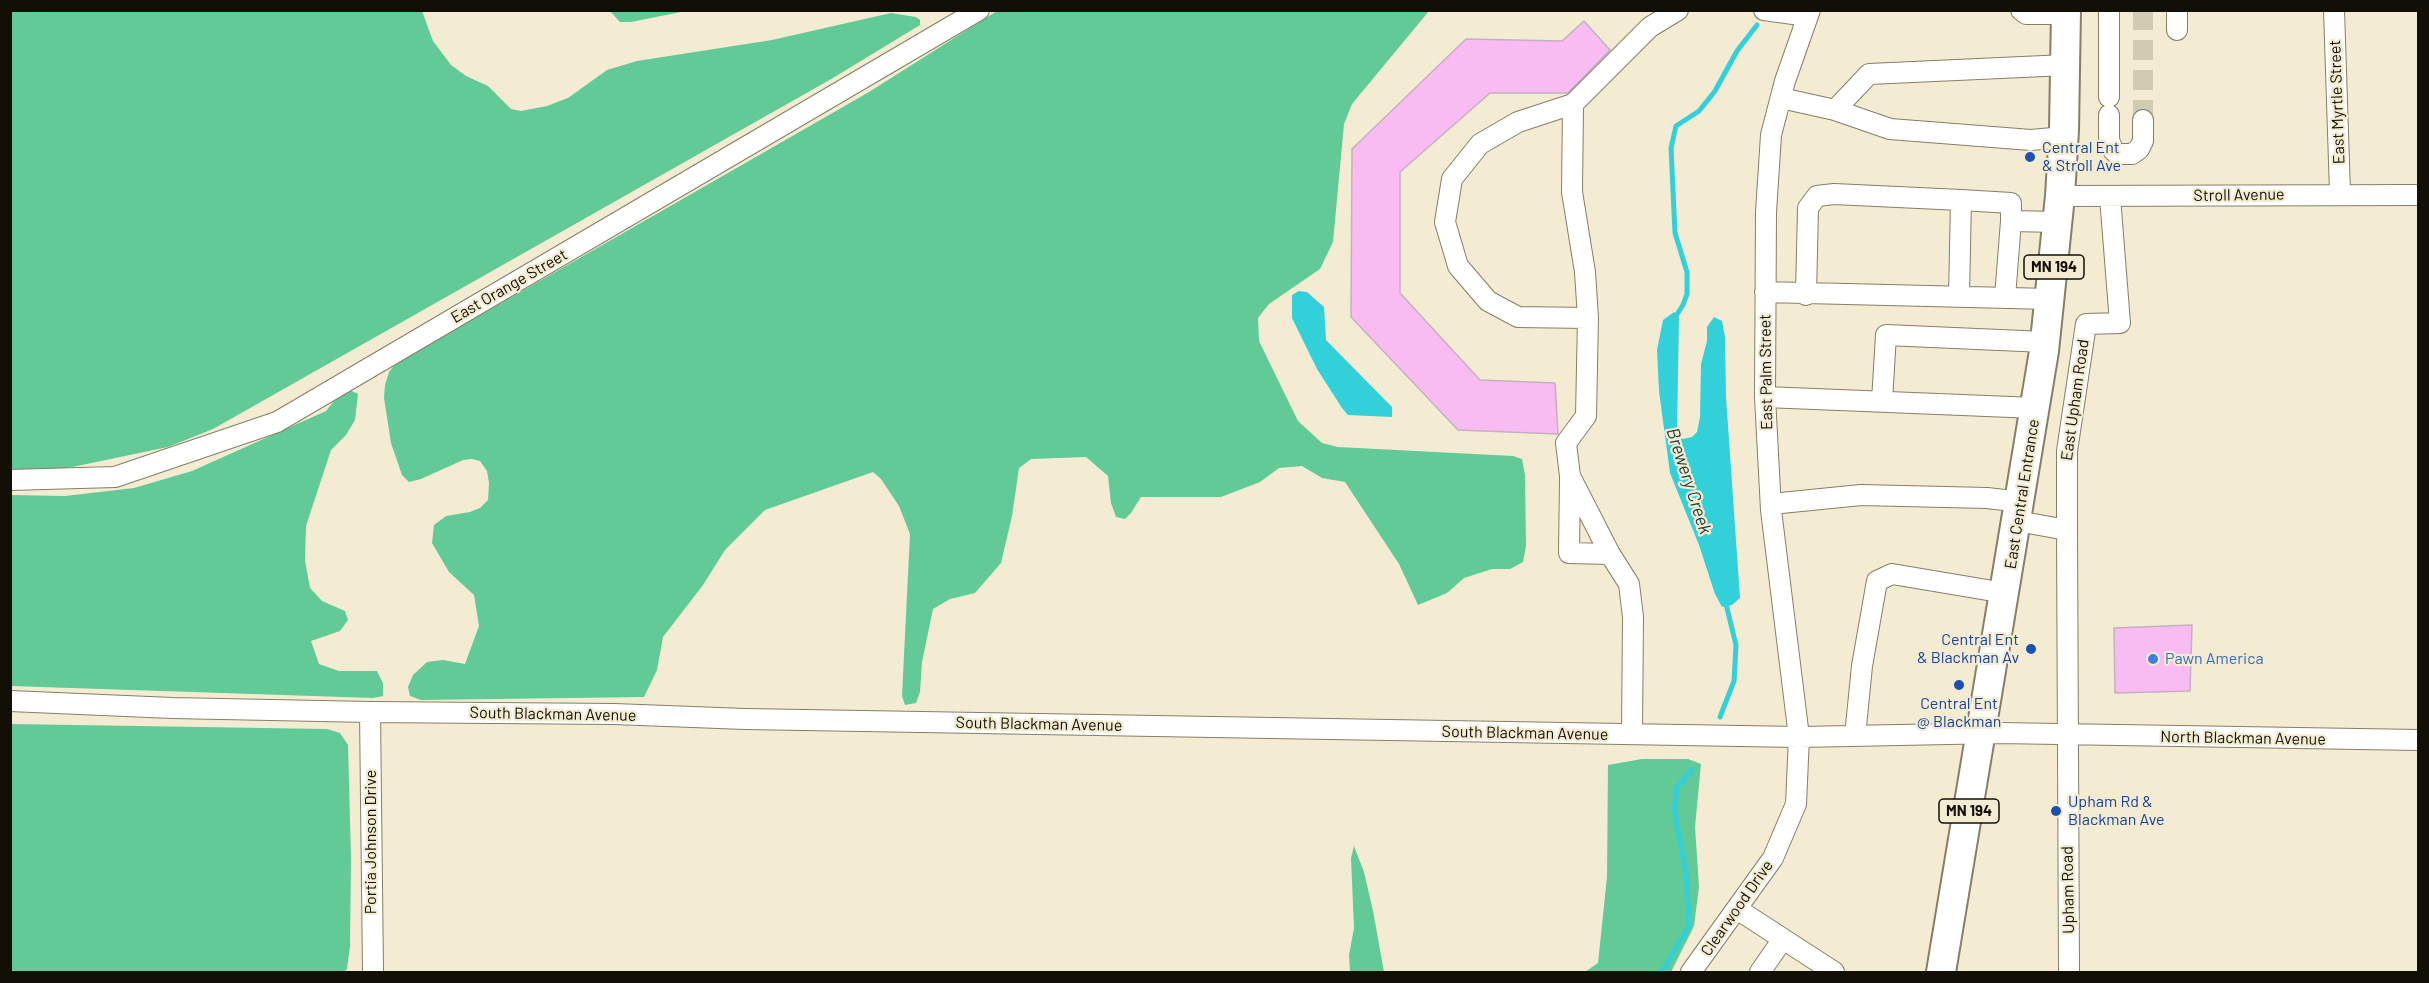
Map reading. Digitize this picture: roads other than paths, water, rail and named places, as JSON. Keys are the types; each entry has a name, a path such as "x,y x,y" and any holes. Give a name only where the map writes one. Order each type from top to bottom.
{"highway":[{"name":"East Central Entrance","path":"1941,972 2019,511 2045,342 2064,137 2066,12"}],"street":[{"name":"East Orange Street","path":"10,480 115,477 277,422 979,10"},
{"path":"1588,318 1518,317 1488,301 1458,266 1445,222 1452,179 1480,144 1518,122 1573,104 1650,27 1678,10"},
{"path":"1764,10 1809,13"},
{"path":"2021,10 2026,14 2066,12"},
{"path":"2109,10 2109,141 2117,154 2132,154 2139,149 2143,141 2143,120"},
{"name":"East Myrtle Street","path":"2334,10 2340,193"},
{"name":"East Palm Street","path":"1799,737 1771,504 1765,397 1766,212 1771,135 1780,98 1809,13"},
{"path":"1835,110 1869,74 2066,65"},
{"path":"1780,98 1835,110 1890,129 2031,140 2064,137"},
{"path":"1573,104 1572,192 1585,272 1588,318 1586,416 1566,443 1569,476 1569,554 1610,554"},
{"name":"Stroll Avenue","path":"2011,221 2110,197 2340,193 2418,195"},
{"path":"1806,295 1808,208 1817,196 1834,194 2011,203 2005,297"},
{"name":"East Upham Road","path":"2067,735 2066,468 2085,324 2120,323 2110,197"},
{"path":"1959,296 1961,201"},
{"path":"1765,292 1806,295 2050,299"},
{"path":"1882,400 1886,335 2045,342"},
{"path":"1765,397 2036,408"},
{"path":"1569,476 1610,554 1629,584 1633,616 1632,735"},
{"path":"1771,504 1861,495 1987,498 2067,530"},
{"path":"1855,736 1862,666 1876,581 1892,574 2005,593"},
{"name":"South Blackman Avenue","path":"10,701 172,708 614,714 757,719 1632,735 1799,737 1982,733 2067,735"},
{"name":"Portia Johnson Drive","path":"370,712 373,972"},
{"name":"North Blackman Avenue","path":"2067,735 2418,740"},
{"name":"Upham Road","path":"2067,735 2069,972"},
{"name":"Clearwood Drive","path":"1691,972 1773,858 1796,804 1799,737"},
{"path":"1737,909 1834,972"},
{"path":"1760,972 1783,939"}],"water":[{"path":"1299,291 1307,292 1324,307 1326,340 1392,407 1392,417 1348,415 1342,408 1317,369 1292,318 1292,295"},
{"path":"1674,312 1679,318 1677,429 1679,438 1692,437 1697,432 1700,417 1701,364 1707,341 1707,327 1714,317 1722,321 1725,337 1726,397 1740,598 1732,605 1722,607 1715,594 1699,545 1670,473 1659,391 1657,350 1663,320"}],"waterway":[{"name":"Brewery Creek","path":"1674,319 1687,294 1687,272 1675,233 1671,148 1676,126 1699,111 1715,91 1737,51 1757,25"},
{"name":"Brewery Creek","path":"1720,717 1734,681 1736,645 1725,600"},
{"name":"Brewery Creek","path":"1662,972 1689,926 1686,873 1674,809 1677,787 1692,770"}],"tunnel":[{"path":"2143,10 2143,120"}],"place":[{"name":"Central Ent & Stroll Ave","path":"2030,157"},
{"name":"Central Ent & Blackman Av","path":"2031,649"},
{"name":"Pawn America","path":"2153,659"},
{"name":"Central Ent @ Blackman","path":"1959,685"},
{"name":"Upham Rd & Blackman Ave","path":"2056,811"}]}
